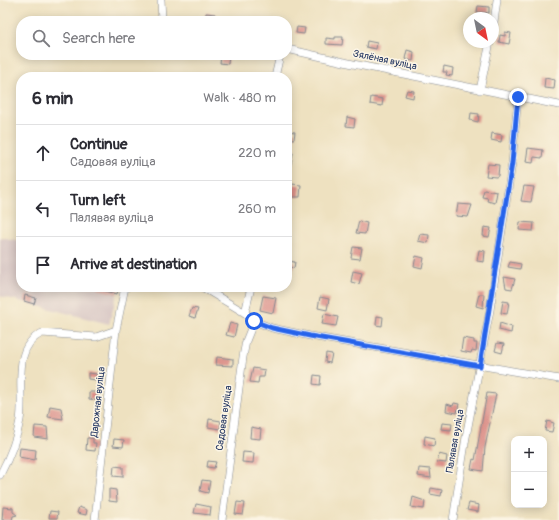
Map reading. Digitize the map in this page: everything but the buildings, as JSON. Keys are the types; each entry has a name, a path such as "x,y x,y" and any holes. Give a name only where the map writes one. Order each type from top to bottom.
{"street":[{"path":"161,0 162,16"},
{"path":"495,12 497,0"},
{"path":"480,90 489,48"},
{"name":"Зялёная вуліца","path":"292,50 480,90 559,105"},
{"path":"276,72 279,60"},
{"name":"Палявая вуліца","path":"453,520 464,444 480,366 512,163 518,97"},
{"name":"Дарожная вуліца","path":"95,520 116,330 124,292"},
{"path":"210,292 245,313 254,321 272,328 310,336 559,379"},
{"path":"245,313 250,292"},
{"name":"Садовая вуліца","path":"222,520 243,357 246,341 254,321"},
{"path":"0,475 8,461 20,422 22,407 21,375 23,357 28,344 36,336 42,333 96,337 116,330"}],"shaded area":[{"path":"0,237 16,240 16,292 118,292 109,324 0,296"}],"route":[{"path":"254,321 272,328 310,336 480,366 512,163 518,97"}]}
